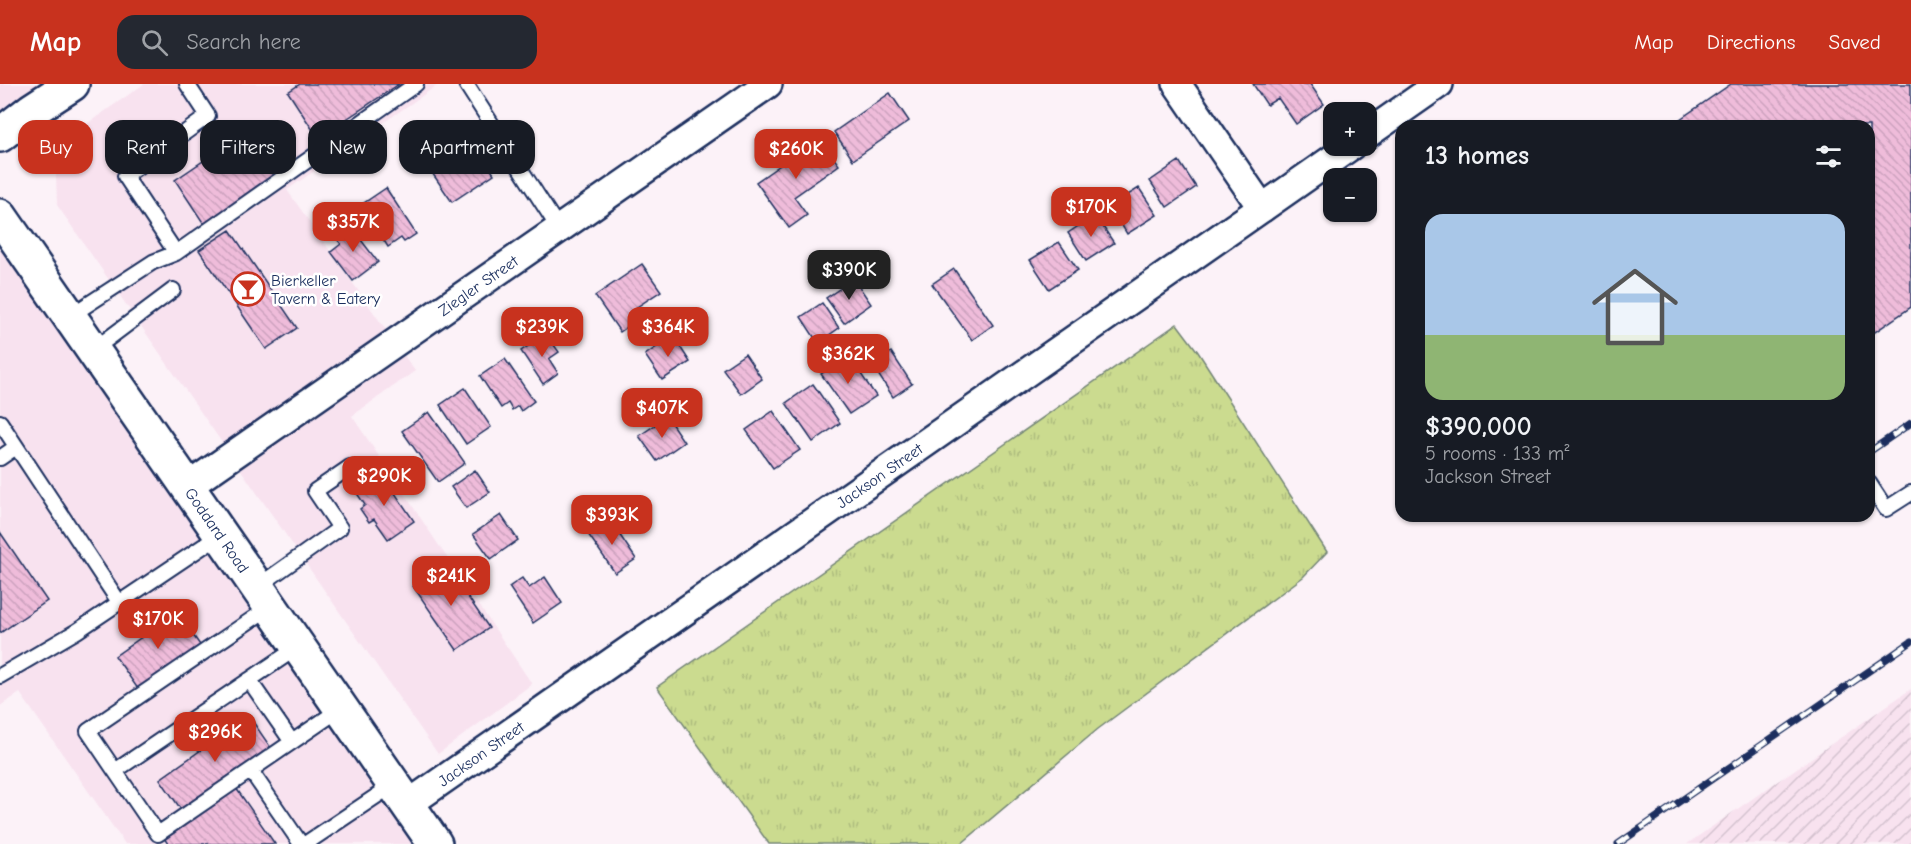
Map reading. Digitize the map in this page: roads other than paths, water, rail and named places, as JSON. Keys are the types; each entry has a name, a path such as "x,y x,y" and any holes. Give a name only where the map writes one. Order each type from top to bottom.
{"main road":[{"path":"0,135 53,89"},
{"name":"Goddard Road","path":"0,216 435,844"}],"street":[{"name":"Ziegler Street","path":"187,487 768,84"},
{"path":"1177,84 1262,208"},
{"path":"1377,127 1439,84"},
{"name":"Jackson Street","path":"400,795 1337,156"}],"lane":[{"path":"176,253 125,176 208,116 187,84"},
{"path":"70,316 153,262 176,253 416,84"},
{"path":"466,84 559,229"},
{"path":"93,350 173,290"},
{"path":"0,422 119,602"},
{"path":"0,458 16,447"},
{"path":"340,709 158,834 88,731 263,597 340,528 315,491 350,467"},
{"path":"1875,492 1886,509 1911,493"},
{"path":"0,676 119,602 220,535"},
{"path":"115,771 298,648"},
{"path":"249,680 292,742"},
{"path":"251,771 303,844 400,795"}],"railway":[{"path":"1875,448 1911,423"},
{"path":"1618,844 1911,642"}],"place":[{"name":"Bierkeller Tavern & Eatery","path":"248,289"}]}
